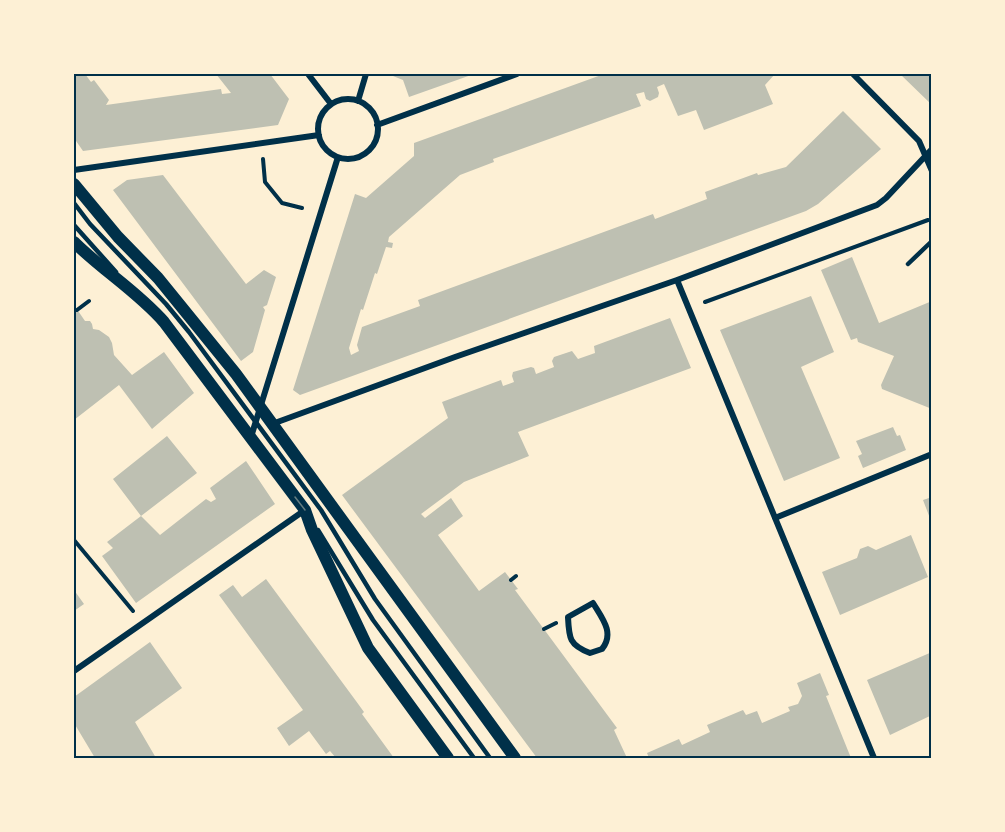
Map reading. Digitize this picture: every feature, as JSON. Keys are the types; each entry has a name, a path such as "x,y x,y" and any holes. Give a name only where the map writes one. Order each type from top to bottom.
{"main road":[{"path":"74,183 118,237 158,278 232,369 515,759"},
{"path":"74,242 152,308 305,510 312,531 368,648 448,759"}],"street":[{"path":"308,74 331,104"},
{"path":"358,101 366,74"},
{"path":"377,125 517,74"},
{"path":"853,74 911,131 919,141 932,171"},
{"path":"345,99 358,101 368,107 374,116 377,125 374,143 366,152 355,157 338,157 324,146 319,135 318,125 321,116 331,104 345,99"},
{"path":"74,170 319,135"},
{"path":"272,424 877,205 932,149"},
{"path":"251,438 338,157"},
{"path":"677,279 874,759"},
{"path":"775,518 932,454"},
{"path":"74,670 305,510"},
{"path":"593,603 607,626 608,639 602,649 590,652 575,646 571,640 568,618 593,603"}],"lane":[{"path":"74,203 90,224 166,303 256,422 324,514 384,612 490,759"},
{"path":"74,225 152,308"},
{"path":"908,264 932,241"},
{"path":"305,510 373,620 474,759"}],"path":[{"path":"263,159 265,182 282,203 302,208"},
{"path":"705,302 928,220"},
{"path":"77,310 89,301"},
{"path":"74,540 133,611"},
{"path":"511,580 516,576"},
{"path":"544,629 557,622"}],"building":[{"path":"74,74 85,74 91,82 94,80 109,100 106,105 221,89 222,94 231,93 216,74 270,74 289,99 278,125 83,151 74,138"},
{"path":"393,74 474,74 409,97 403,80"},
{"path":"604,74 775,74 765,85 773,104 704,130 696,110 678,116 664,84 657,87 658,97 650,101 646,99 644,92 636,94 641,106 493,159 494,162 460,175 389,237 388,242 393,243 392,248 386,247 363,310 361,309 349,348 351,355 359,351 357,345 362,327 420,306 418,300 653,214 655,219 707,199 705,192 757,173 758,175 786,167 843,111 881,149 818,204 806,211 300,395 293,390 355,194 366,198 414,156 414,143"},
{"path":"900,74 932,74 932,105"},
{"path":"163,175 246,284 264,270 276,277 267,305 263,307 265,310 253,352 241,361 113,190 127,180"},
{"path":"852,257 879,323 932,301 932,409 882,389 881,385 894,356 858,342 857,338 851,340 821,270"},
{"path":"811,296 834,352 801,367 840,458 784,481 720,330"},
{"path":"74,305 85,321 90,321 93,329 109,337 114,355 132,375 164,352 194,393 152,429 119,385 74,420"},
{"path":"670,318 691,368 518,432 529,456 464,482 421,514 425,518 451,498 463,516 438,535 479,591 505,572 518,589 515,590 617,728 614,730 627,758 537,758 342,495 448,418 442,402 501,380 503,386 514,382 513,372 531,367 534,368 536,374 554,367 552,361 554,357 572,351 578,359 595,353 594,346"},
{"path":"893,427 897,436 900,435 906,450 863,468 858,456 862,454 856,441"},
{"path":"167,436 197,473 141,516 113,479"},
{"path":"246,461 275,504 136,603 102,556 113,548 107,542 141,516 160,535 206,499 211,502 216,499 210,488"},
{"path":"932,497 932,521 931,521 923,500"},
{"path":"911,535 928,577 840,615 822,572 857,558 860,549 868,546 876,550"},
{"path":"266,579 364,712 362,714 394,758 336,758 330,751 326,754 309,731 289,746 277,728 303,710 219,595 233,585 242,597"},
{"path":"74,590 84,604 74,611"},
{"path":"150,642 182,688 135,722 156,758 95,758 74,723 74,697"},
{"path":"932,652 932,715 890,735 867,680"},
{"path":"820,673 829,695 826,696 851,758 649,758 647,753 679,739 682,745 710,732 707,725 743,710 746,715 757,711 762,723 790,711 788,707 798,704 802,696 797,683"}],"tram line":[{"path":"295,497 305,510"}]}
